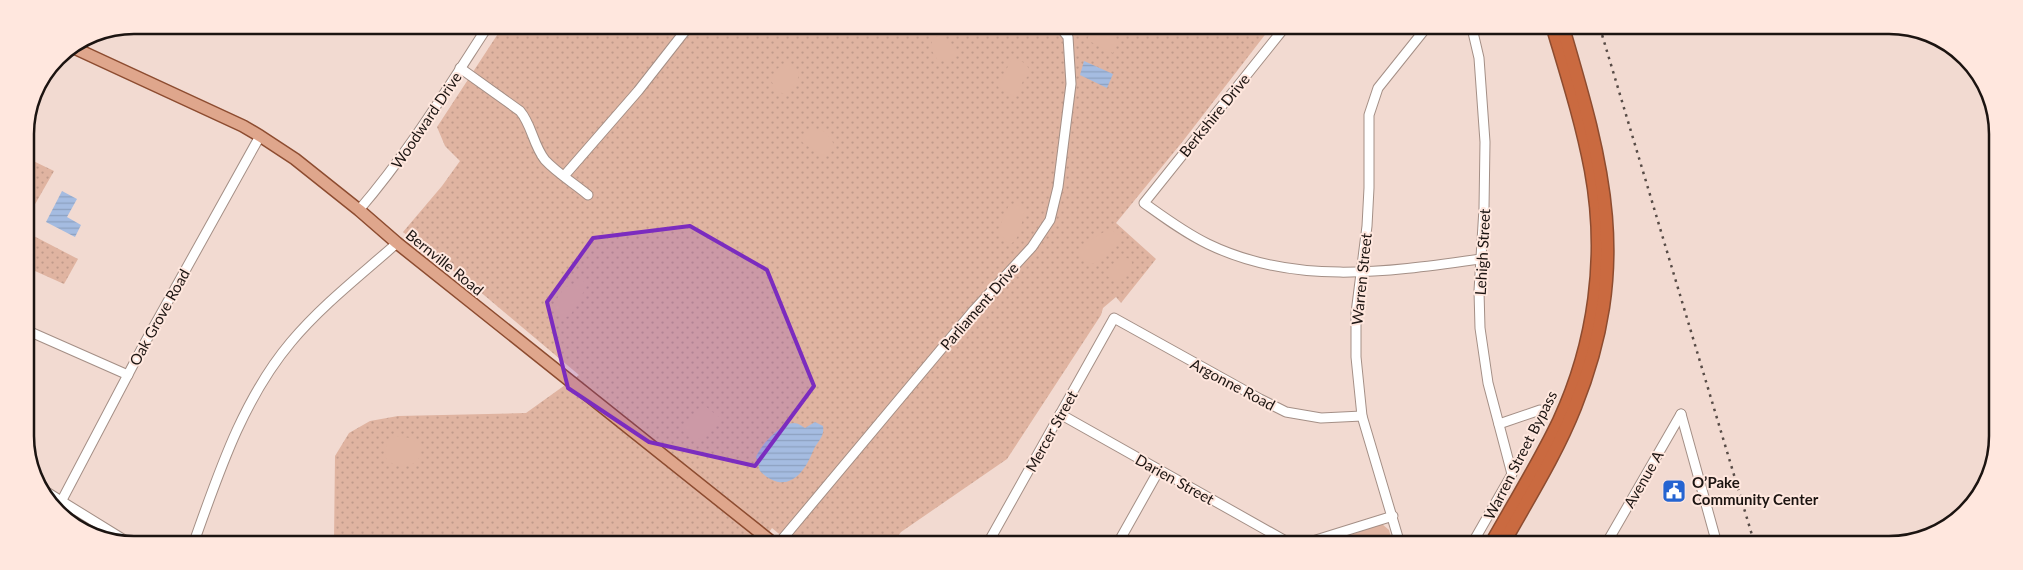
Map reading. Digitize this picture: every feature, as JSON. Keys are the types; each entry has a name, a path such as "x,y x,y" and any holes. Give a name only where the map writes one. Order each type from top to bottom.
{"highway":[{"name":"Warren Street Bypass","path":"1495,536 1562,413 1583,357 1595,301 1598,244 1594,187 1583,131 1555,34"},
{"name":"Warren Street Bypass","path":"1507,536 1575,408 1592,360 1605,302 1608,244 1604,186 1592,129 1565,34"}],"main road":[{"name":"Bernville Road","path":"79,50 243,126 295,159 359,210 396,243 765,536"}],"street":[{"name":"Woodward Drive","path":"359,210 392,171 432,115 483,34"},
{"path":"564,176 638,91 683,34"},
{"name":"Parliament Drive","path":"786,536 974,310 1032,247 1050,220 1058,187 1071,84 1068,37 1066,34"},
{"name":"Berkshire Drive","path":"1279,34 1144,203 1192,235 1240,257 1298,270 1360,273"},
{"name":"Warren Street","path":"1398,536 1362,416 1355,328 1370,188 1369,115 1378,88 1421,34"},
{"name":"Lehigh Street","path":"1473,34 1479,58 1485,142 1479,311 1482,348 1488,383 1512,474 1477,536"},
{"path":"460,68 520,110 526,118 536,145 546,160 588,195"},
{"name":"Oak Grove Road","path":"62,500 128,375 260,136"},
{"path":"196,536 213,484 232,440 268,374 291,342 308,323 396,243"},
{"path":"1360,273 1480,259"},
{"name":"Argonne Road","path":"1114,318 1286,412 1321,418 1362,416"},
{"name":"Mercer Street","path":"992,536 1114,318"},
{"path":"34,334 128,375"},
{"path":"1499,424 1540,410"},
{"name":"Darien Street","path":"1060,414 1277,536"},
{"name":"Avenue A","path":"1611,536 1681,414 1715,536"},
{"path":"1122,536 1159,470"},
{"path":"54,496 115,534"},
{"path":"1329,536 1393,516"}],"highlighted area":[{"path":"690,226 767,270 814,386 755,466 649,442 568,388 547,302 593,238"}],"shaded area":[{"path":"498,34 1266,34 1183,141 1116,223 1156,259 1121,303 1116,297 1103,308 1101,315 1007,459 901,532 898,536 782,536 772,528 766,536 334,536 335,456 349,433 370,421 398,416 526,413 579,375 478,290 403,232 442,186 460,161 445,146 437,127"},
{"path":"1090,34 1106,34 1119,40 1113,53 1087,40"},
{"path":"938,36 945,38 956,51 955,58 950,61 937,59 932,51 932,39"},
{"path":"1013,58 1025,63 1030,74 1023,81 1015,98 998,87"},
{"path":"790,65 798,71 798,79 790,90 783,94 776,89 770,79 778,68"},
{"path":"813,128 825,132 832,140 835,148 829,155 819,154 802,142 803,136"},
{"path":"34,161 54,171 34,206"},
{"path":"1009,205 1023,206 1025,210 1019,234 1010,244 1000,235 998,230"},
{"path":"1107,230 1119,235 1119,244 1103,259 1092,264 1081,260 1078,252 1080,248"},
{"path":"34,236 78,259 64,284 34,271"},
{"path":"1120,257 1130,260 1132,266 1121,280 1114,281 1106,275 1107,270"},
{"path":"583,281 587,286 570,316 565,317 553,308 553,305 564,288"},
{"path":"705,406 719,417 719,420 708,434 695,441 685,434 681,428 700,407"},
{"path":"396,436 410,438 419,445 419,458 411,465 398,466 386,458 385,451 387,445"},
{"path":"1382,524 1389,530 1391,536 1347,536"}],"water":[{"path":"1084,61 1113,74 1107,88 1080,75"},
{"path":"62,191 77,199 67,217 81,225 75,237 46,222"},
{"path":"815,422 823,426 823,433 809,460 798,475 792,480 777,482 760,471 756,457 758,452 777,431 789,424 795,423 805,428"}],"railway":[{"path":"1602,34 1752,536"}],"place":[{"name":"O’Pake Community Center","path":"1674,491"}]}
